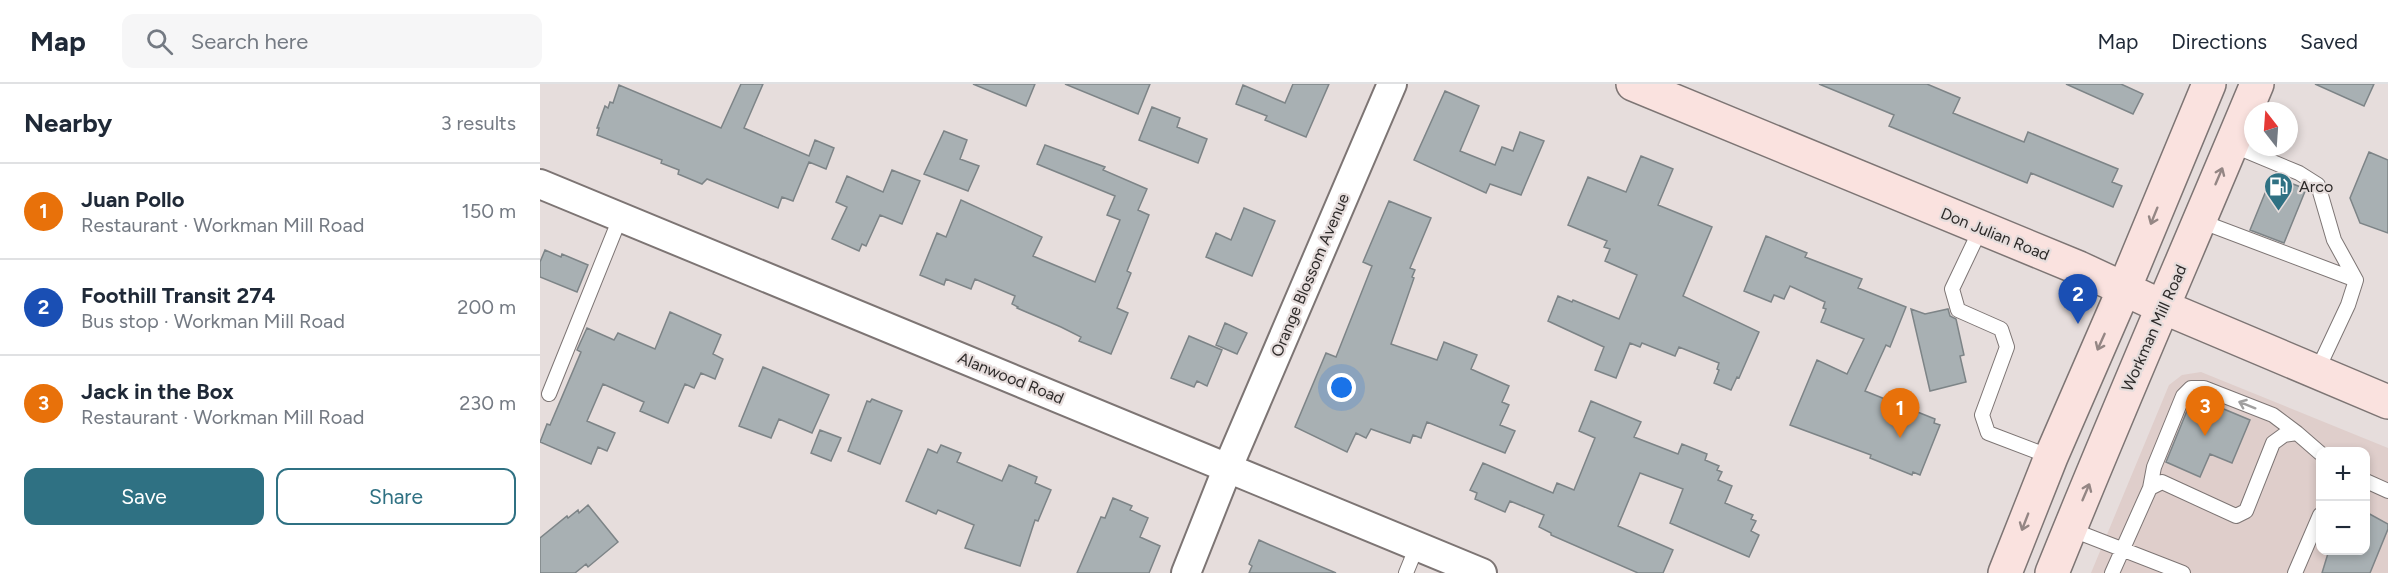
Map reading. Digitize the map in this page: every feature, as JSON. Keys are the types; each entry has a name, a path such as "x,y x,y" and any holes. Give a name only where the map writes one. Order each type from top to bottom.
{"main road":[{"name":"Don Julian Road","path":"1633,84 1981,228 2388,402"},
{"path":"2005,573 2051,457 2209,84"},
{"name":"Workman Mill Road","path":"2052,573 2257,84"}],"street":[{"name":"Orange Blossom Avenue","path":"1186,573 1228,467 1392,84"},
{"name":"Alanwood Road","path":"540,184 1482,573"}],"lane":[{"path":"2232,145 2299,173 2318,185 2334,240 2356,280 2348,305 2317,372"},
{"path":"549,394 620,218"},
{"path":"2200,221 2356,280"},
{"path":"1981,228 1952,289 1958,310 2001,330 2007,346 1982,415 1988,433 2051,457"},
{"path":"2112,573 2150,488 2154,467 2183,396 2191,388 2204,388 2273,415 2316,450"},
{"path":"2150,488 2162,482 2236,516 2246,511 2273,443 2284,435 2297,434"},
{"path":"2370,483 2388,491"},
{"path":"2295,573 2316,525"},
{"path":"2070,530 2183,573"},
{"path":"1406,573 1417,546"}],"shaded area":[{"path":"2201,372 2388,448 2388,573 2091,573 2169,385 2182,375"}],"building":[{"path":"741,84 763,84 744,128 809,156 815,140 834,148 826,169 809,162 793,201 782,197 778,208 707,179 702,184 678,174 679,170 661,163 662,160 597,135 599,128 597,128 605,106 608,108 610,102 613,103 619,85 721,128"},
{"path":"973,84 1035,84 1026,106"},
{"path":"1065,84 1150,84 1138,114"},
{"path":"1293,84 1329,84 1306,137 1265,120 1267,116 1236,104 1243,85 1285,103"},
{"path":"1819,84 1927,84 1960,98 1953,113 2024,142 2028,132 2118,169 2112,182 2122,186 2113,207 2031,173 2027,183 1889,126 1894,115"},
{"path":"2066,84 2121,84 2143,94 2133,114"},
{"path":"2315,84 2374,84 2364,106"},
{"path":"1445,91 1479,106 1460,151 1495,165 1502,147 1513,151 1520,132 1544,141 1521,195 1490,184 1486,193 1414,160"},
{"path":"1152,107 1180,118 1177,127 1207,139 1198,163 1139,140"},
{"path":"944,131 967,140 960,159 979,166 968,191 924,174"},
{"path":"1045,145 1105,167 1103,170 1147,189 1138,210 1149,215 1127,271 1131,273 1117,308 1128,313 1111,354 1079,341 1081,337 1017,308 1012,304 1015,296 975,279 971,289 946,279 944,285 920,275 937,233 946,237 961,200 1042,237 1033,256 1095,282 1120,220 1107,215 1115,196 1037,164"},
{"path":"2369,152 2388,160 2388,233 2360,223 2350,198"},
{"path":"1641,156 1673,169 1658,205 1712,227 1683,296 1759,332 1739,378 1737,377 1731,390 1714,383 1719,363 1679,347 1675,356 1642,343 1640,347 1630,343 1616,378 1595,370 1604,347 1548,321 1558,296 1619,319 1637,275 1605,261 1610,249 1604,247 1607,241 1568,225 1588,177 1626,192"},
{"path":"892,170 920,181 902,224 880,215 866,246 862,244 859,251 832,239 847,207 836,202 847,176 883,192"},
{"path":"2272,176 2306,189 2284,243 2250,230"},
{"path":"1389,201 1431,218 1410,268 1415,270 1412,277 1414,278 1391,344 1437,360 1444,342 1477,355 1471,369 1509,386 1502,402 1509,405 1500,425 1515,431 1505,453 1427,422 1421,438 1413,435 1410,443 1371,429 1366,438 1356,433 1347,452 1295,427 1326,353 1336,357 1372,266 1363,262"},
{"path":"1244,208 1275,221 1252,276 1206,257 1216,233 1231,240"},
{"path":"1766,236 1807,253 1805,257 1862,279 1858,288 1906,307 1890,347 1886,345 1865,391 1935,419 1934,423 1940,425 1920,475 1913,472 1912,475 1870,458 1871,455 1790,425 1817,360 1847,374 1864,339 1821,322 1826,309 1823,308 1825,302 1790,286 1784,299 1774,295 1771,302 1744,291"},
{"path":"545,250 561,257 562,254 588,265 577,292 540,277 540,262"},
{"path":"1911,309 1925,314 1948,309 1950,316 1956,319 1964,355 1960,356 1966,382 1930,391"},
{"path":"670,312 721,335 713,354 723,359 715,379 701,373 694,388 685,384 668,423 640,411 644,402 603,384 587,421 615,433 607,451 598,447 591,464 540,442 547,424 550,425 581,352 577,350 587,328 614,340 618,333 655,349"},
{"path":"1225,323 1247,333 1237,354 1216,345"},
{"path":"1189,336 1222,350 1207,386 1197,381 1194,387 1171,378"},
{"path":"763,367 829,395 812,433 779,419 771,438 739,426"},
{"path":"2195,397 2250,420 2232,463 2210,454 2200,477 2166,462 2191,401"},
{"path":"872,399 902,411 880,464 848,451 867,401 870,402"},
{"path":"1591,401 1641,422 1634,437 1678,454 1682,444 1707,454 1705,460 1719,466 1717,470 1722,472 1718,480 1732,486 1725,503 1753,515 1751,519 1756,521 1751,531 1759,535 1749,557 1670,523 1683,489 1640,473 1618,526 1673,550 1663,573 1638,573 1551,535 1539,527 1544,515 1510,501 1505,512 1475,499 1477,493 1470,490 1483,463 1553,493 1557,483 1574,490 1595,438 1579,431"},
{"path":"820,430 841,438 831,461 811,453"},
{"path":"941,445 961,453 957,462 1002,481 1009,465 1037,477 1035,483 1051,490 1038,521 1035,520 1020,566 965,548 974,525 938,510 936,514 906,501 928,449 937,453"},
{"path":"1113,498 1132,506 1130,510 1148,518 1140,537 1160,546 1149,573 1077,573 1101,517 1105,518"},
{"path":"588,505 618,542 588,567 586,564 575,573 540,573 540,538 567,516 568,518 578,510 579,513"},
{"path":"2370,514 2388,524 2370,573 2322,573 2327,555 2370,555"},
{"path":"1259,540 1336,573 1249,573 1252,566 1249,564"}],"place":[{"name":"Arco","path":"2278,212"},
{"name":"Foothill Transit 274","path":"2078,324"},
{"name":"Jack in the Box","path":"2205,436"},
{"name":"Juan Pollo","path":"1900,438"}]}
